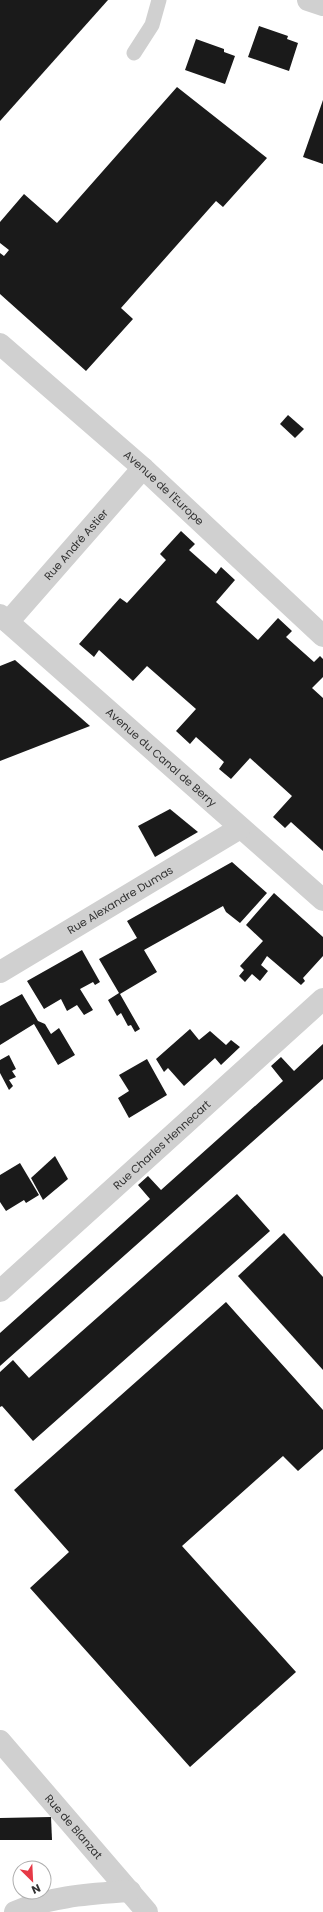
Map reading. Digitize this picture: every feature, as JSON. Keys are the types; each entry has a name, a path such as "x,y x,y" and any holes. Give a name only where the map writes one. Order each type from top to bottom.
{"street":[{"path":"308,0 323,5"},
{"name":"Avenue de l'Europe","path":"0,344 143,468 323,636"},
{"name":"Rue André Astier","path":"4,618 143,468"},
{"name":"Avenue du Canal de Berry","path":"4,618 323,900"},
{"name":"Rue Alexandre Dumas","path":"0,972 240,828"},
{"name":"Rue Charles Hennecart","path":"0,1292 323,999"},
{"name":"Rue de Blanzat","path":"0,1740 148,1912"},
{"path":"11,1909 99,1893 130,1891"}],"lane":[{"path":"134,53 152,25 159,0"}],"building":[{"path":"0,0 108,0 0,121"},
{"path":"259,26 288,36 287,39 298,43 289,71 248,57"},
{"path":"196,39 224,49 224,52 235,56 225,84 185,70"},
{"path":"177,87 267,158 223,207 216,201 121,308 133,319 86,371 0,294 0,253 4,256 9,250 0,243 0,222 24,194 57,223"},
{"path":"323,100 323,164 303,157"},
{"path":"288,415 304,429 295,438 280,424"},
{"path":"181,531 195,544 189,550 216,574 221,567 235,580 216,602 258,640 278,618 292,631 286,637 314,662 320,656 323,659 323,677 312,688 323,698 323,851 291,822 285,828 273,817 292,796 250,758 231,779 219,769 224,762 196,737 190,744 176,731 196,709 147,666 133,681 99,650 94,657 79,644 120,598 127,603 166,560 160,554"},
{"path":"15,660 90,726 0,761 0,666"},
{"path":"170,809 198,832 155,857 138,826"},
{"path":"232,862 267,893 240,923 226,912 223,906 144,950 157,972 120,994 140,1029 135,1032 131,1025 128,1026 121,1013 117,1016 108,1000 119,993 99,959 137,938 127,921"},
{"path":"274,893 323,937 323,956 303,978 305,981 301,985 267,956 261,965 268,971 260,981 252,974 245,982 239,976 244,970 240,966 263,941 246,925"},
{"path":"82,950 100,982 95,985 93,982 80,989 93,1010 84,1015 77,1005 67,1011 61,999 44,1009 27,981"},
{"path":"22,994 38,1021 45,1024 51,1034 59,1028 75,1055 58,1065 34,1024 0,1045 0,1006"},
{"path":"190,1029 199,1040 210,1031 226,1045 231,1040 240,1047 221,1065 215,1058 184,1086 168,1068 164,1072 156,1059"},
{"path":"323,1044 323,1079 0,1366 0,1333 150,1199 138,1185 148,1176 161,1190 283,1081 271,1066 281,1057 294,1071"},
{"path":"9,1055 16,1069 12,1071 16,1077 9,1080 13,1086 9,1090 0,1073 0,1060"},
{"path":"147,1059 167,1095 129,1118 118,1098 129,1091 119,1075"},
{"path":"55,1156 68,1179 43,1200 31,1178"},
{"path":"20,1163 39,1195 26,1203 24,1200 6,1211 0,1202 0,1175"},
{"path":"237,1194 270,1231 33,1441 2,1406 0,1407 0,1372 13,1360 29,1378"},
{"path":"284,1233 323,1277 323,1370 238,1276"},
{"path":"226,1302 323,1410 323,1449 298,1471 283,1456 182,1546 296,1672 190,1767 30,1588 69,1552 14,1490"},
{"path":"51,1817 52,1840 0,1840 0,1818"}]}
